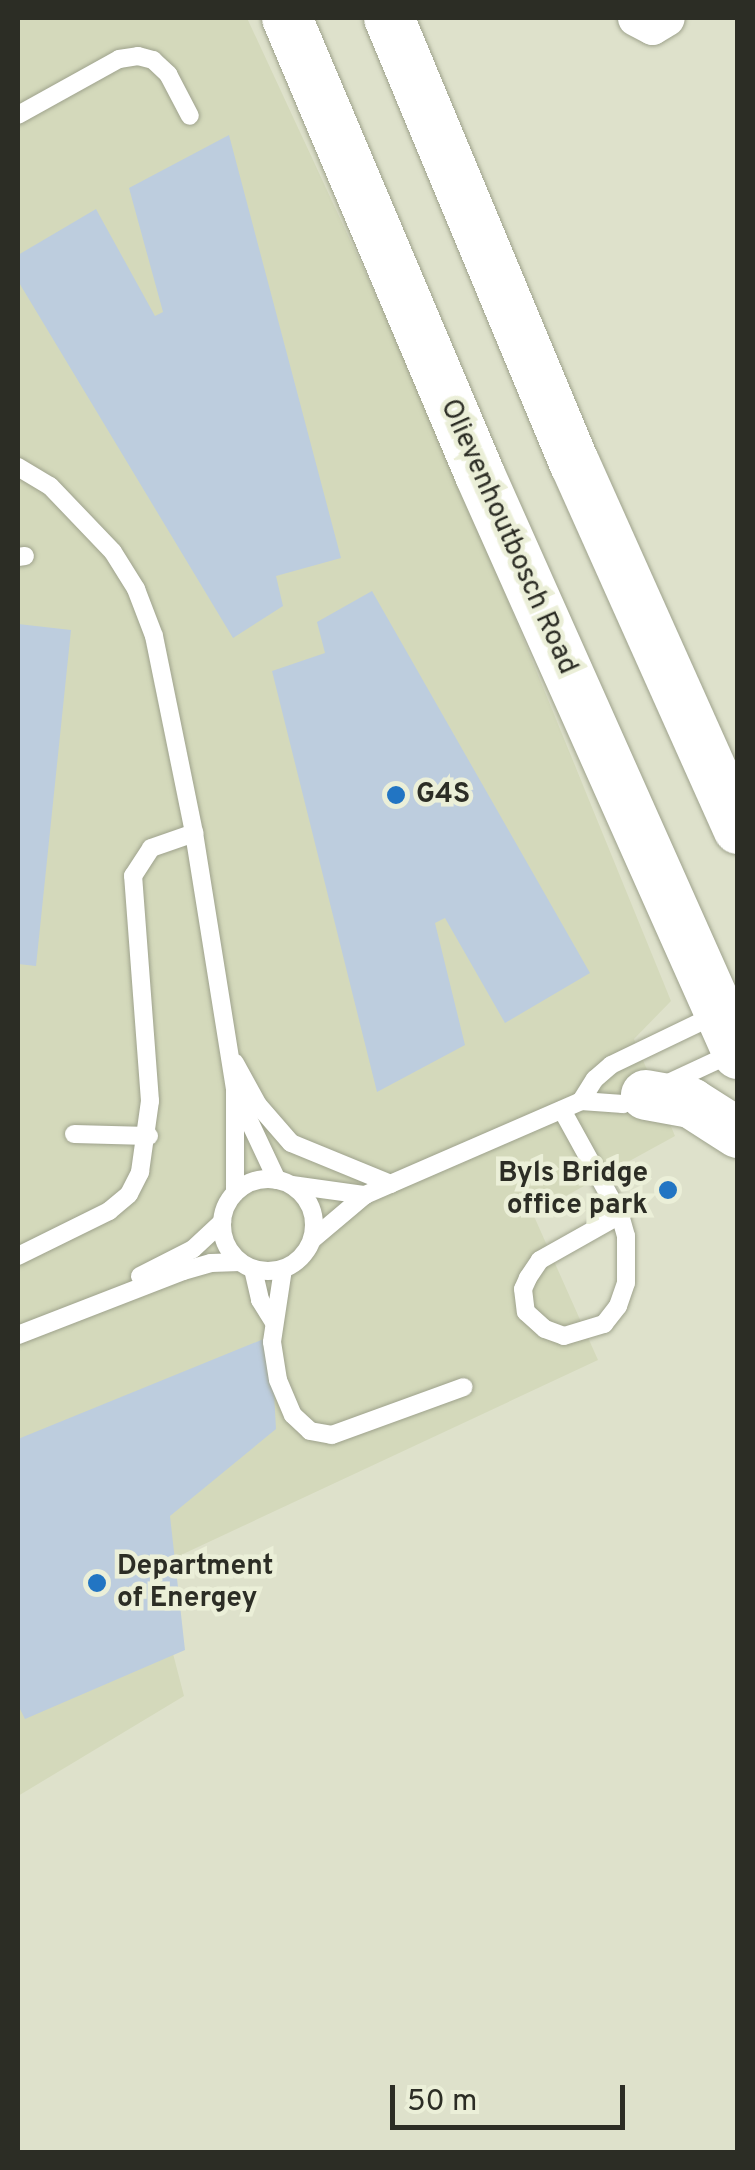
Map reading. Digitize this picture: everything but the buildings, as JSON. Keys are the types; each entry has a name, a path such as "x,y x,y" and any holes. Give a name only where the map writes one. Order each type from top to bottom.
{"main road":[{"path":"273,18 337,139"},
{"name":"Olievenhoutbosch Road","path":"286,18 480,475 734,1035"},
{"path":"389,18 575,464 738,830"},
{"path":"646,1095 692,1103 738,1132"}],"street":[{"path":"635,18 652,27 667,18"}],"lane":[{"path":"18,115 118,59 138,56 152,60 168,74 190,116"},
{"path":"18,467 50,486 81,514 136,589 166,685 235,1090 235,1194 222,1222 192,1249 132,1280 116,1294"},
{"path":"18,1256 109,1211 128,1194 140,1172 149,1136 133,876 152,848 194,833"},
{"path":"581,1101 606,1106 646,1095 734,1035"},
{"path":"464,1386 332,1435 310,1431 292,1415 278,1380 273,1321 282,1270 365,1195 581,1101 595,1079 612,1065 734,1035"},
{"path":"230,1054 258,1104 291,1143 390,1184"},
{"path":"235,1090 284,1183 312,1209 313,1238"},
{"path":"562,1110 620,1215 626,1236 626,1283 618,1306 604,1324 564,1336 546,1329 526,1312 523,1290 528,1278 540,1260 620,1215"},
{"path":"74,1134 149,1136"},
{"path":"235,1194 262,1179 365,1195"},
{"path":"222,1222 224,1237 247,1266 273,1321"},
{"path":"18,1335 116,1294 210,1263 282,1270"}],"shaded area":[{"path":"18,18 247,18 436,425 671,1001 634,1039 675,1136 533,1214 598,1360 151,1569 184,1696 18,1796"}],"place":[{"name":"G4S","path":"396,795"},
{"name":"Byls Bridge office park","path":"668,1190"},
{"name":"Department of Energey","path":"97,1583"}]}
